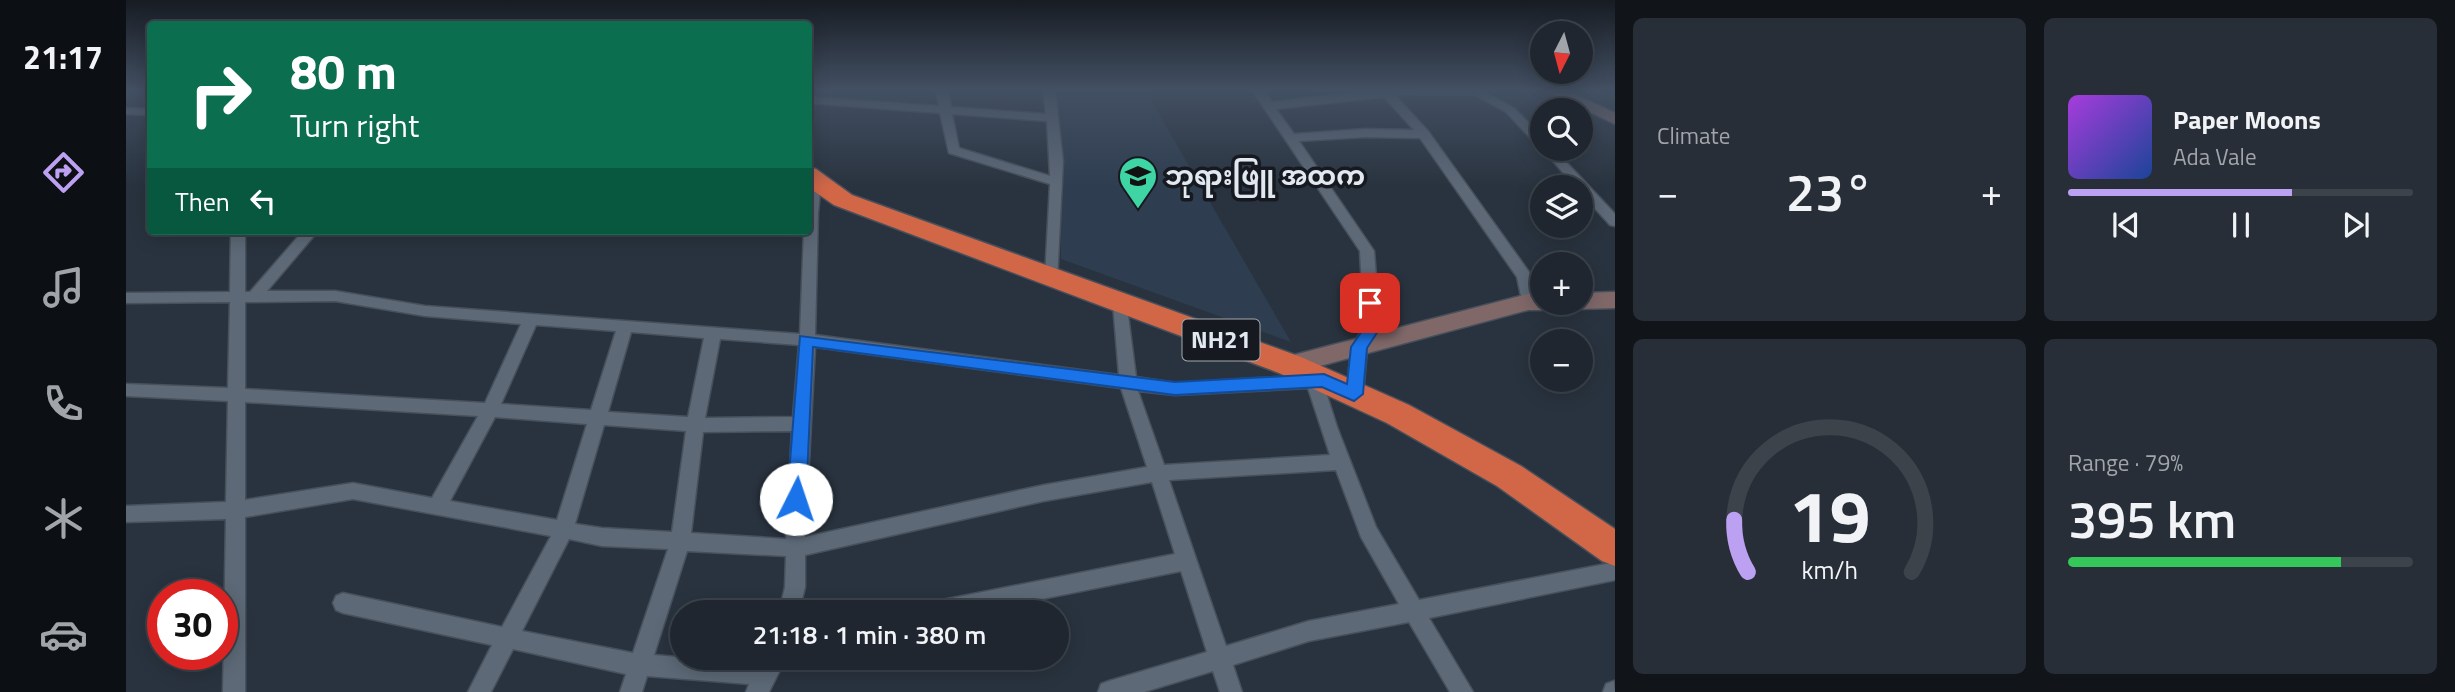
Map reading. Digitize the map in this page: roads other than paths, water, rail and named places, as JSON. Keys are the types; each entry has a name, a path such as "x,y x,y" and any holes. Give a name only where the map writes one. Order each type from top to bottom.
{"highway":[{"name":"NH21","path":"812,178 843,200 1309,376 1398,414 1509,476 1612,560"}],"street":[{"path":"948,122 953,150 1056,182"},
{"path":"1052,122 1056,182 1052,278"},
{"path":"1280,122 1367,251 1372,328 1359,347 1354,394"},
{"path":"1414,122 1524,276 1530,290"},
{"path":"1290,138 1365,133 1424,134"},
{"path":"1559,161 1615,222"},
{"path":"234,692 236,395 246,297 238,235"},
{"path":"246,297 307,235"},
{"path":"792,600 795,587 810,235"},
{"path":"126,298 335,296 425,310 806,340 1175,389 1309,376 1359,347 1530,303"},
{"path":"1593,301 1615,300"},
{"path":"1122,304 1128,384 1231,692"},
{"path":"438,505 489,412 531,319"},
{"path":"479,692 564,530 625,326"},
{"path":"631,692 680,542 695,425 713,333"},
{"path":"1309,376 1368,531 1462,692"},
{"path":"126,390 361,401 695,425 801,424"},
{"path":"126,514 236,510 353,491 602,537 796,548 1044,493 1158,473 1342,462"},
{"path":"1109,692 1309,631 1414,611 1612,560"},
{"path":"992,600 1188,561"},
{"path":"343,603 642,665 766,675"}],"place":[{"name":"ဘုရားဖြူ အထက","path":"1138,210"}]}
